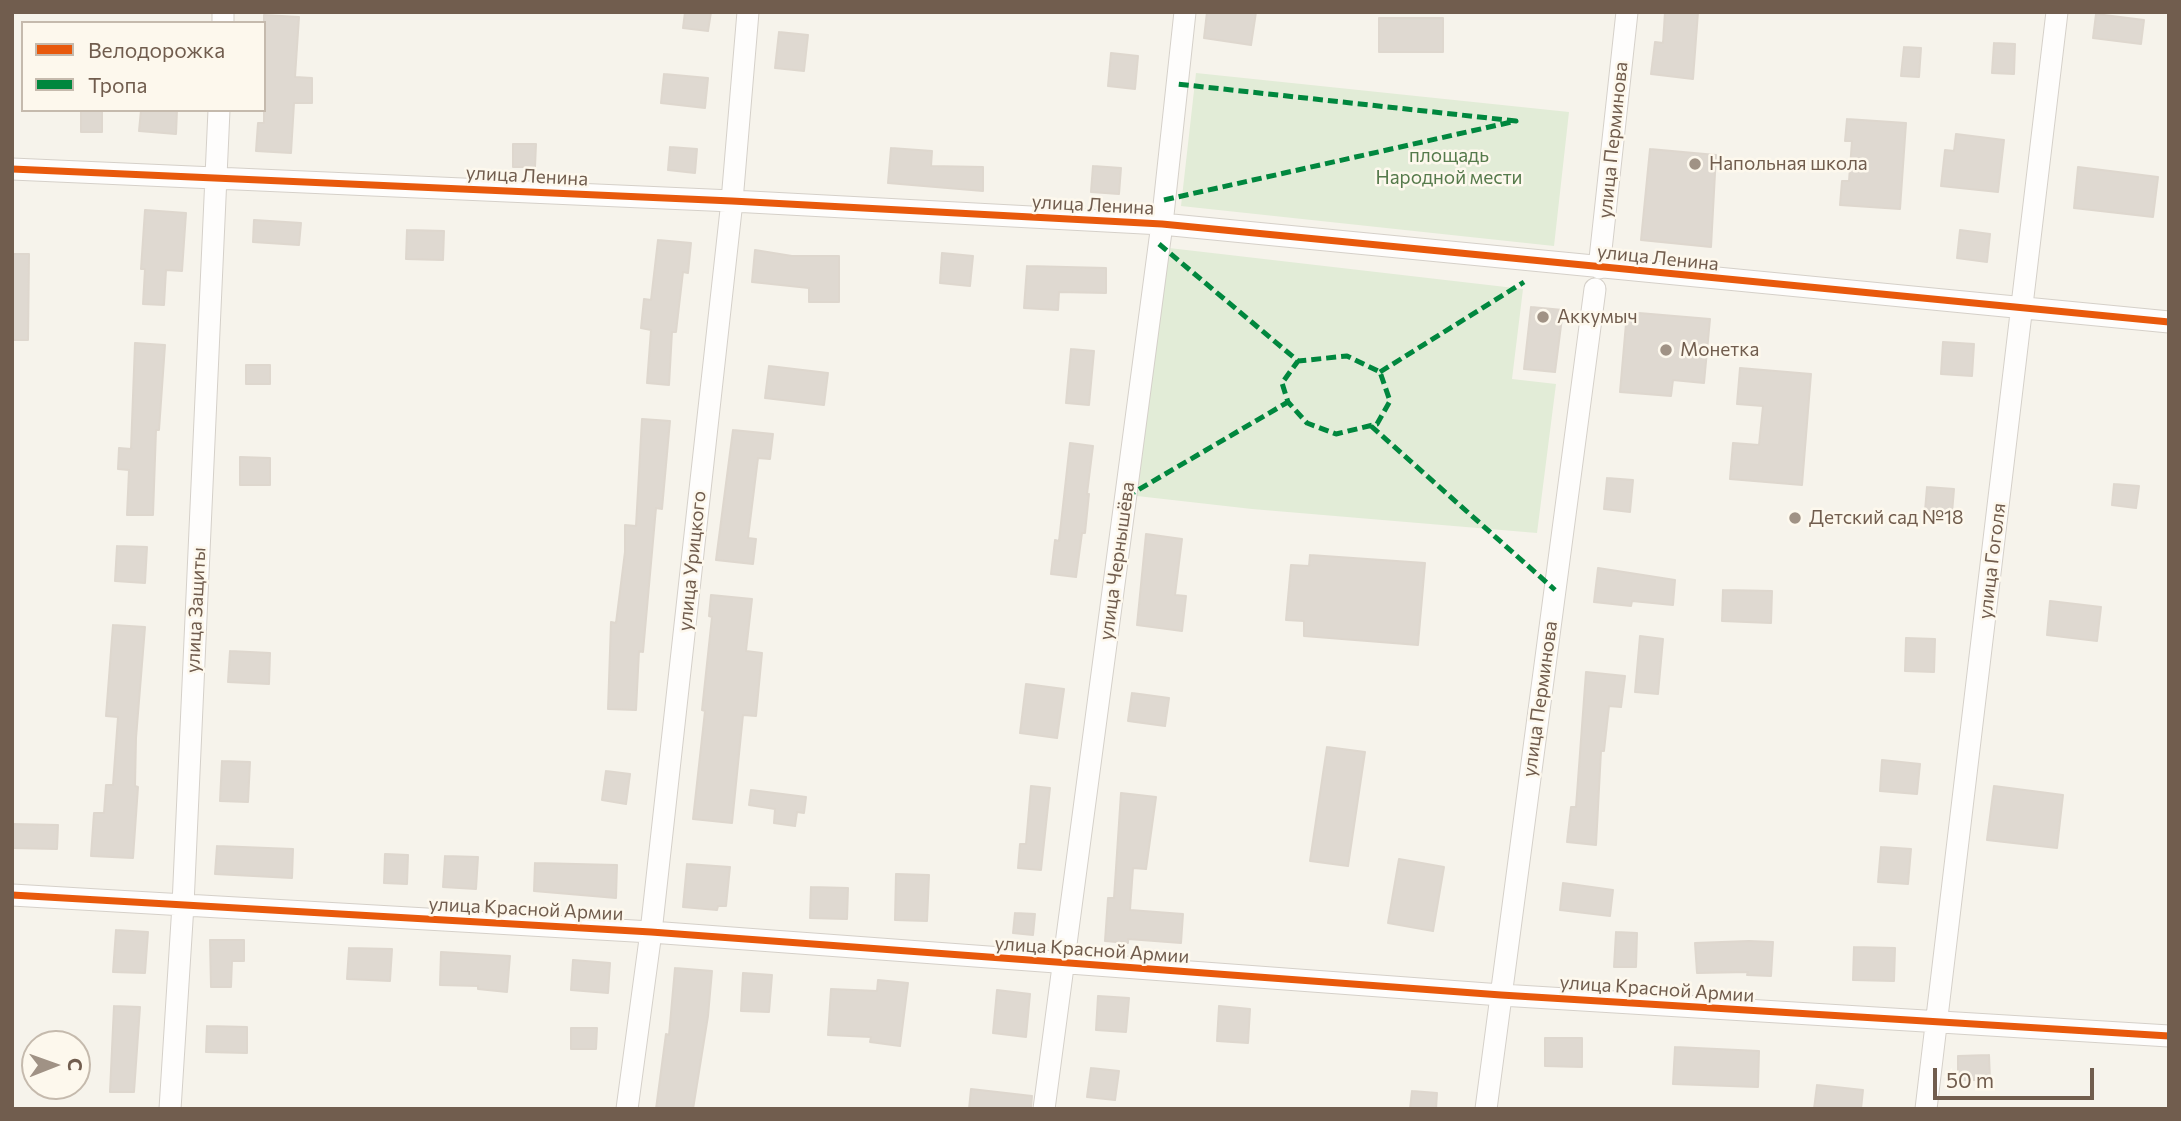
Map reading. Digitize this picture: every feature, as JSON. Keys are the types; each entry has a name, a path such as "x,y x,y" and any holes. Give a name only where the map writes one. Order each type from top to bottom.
{"street":[{"name":"улица Урицкого","path":"627,1109 652,932 732,201 748,12"},
{"name":"улица Чернышёва","path":"1044,1109 1162,224 1185,12"},
{"name":"улица Перминова","path":"1599,268 1627,12"},
{"name":"улица Гоголя","path":"1926,1109 1939,1022 2057,12"},
{"name":"улица Защиты","path":"170,1109 183,905 219,112"},
{"name":"улица Ленина","path":"12,169 732,201 1162,224 2169,322"},
{"name":"улица Перминова","path":"1486,1109 1595,289"},
{"name":"улица Красной Армии","path":"12,895 652,932 1501,995 2169,1036"}],"green space":[{"name":"площадь Народной мести","path":"1196,73 1569,112 1554,246 1181,206"},
{"path":"1169,248 1523,289 1512,379 1556,384 1537,533 1252,509 1137,496"}],"building":[{"path":"685,12 711,12 708,31 683,28"},
{"path":"1207,12 1256,12 1251,45 1204,38"},
{"path":"1665,12 1698,12 1693,79 1651,74 1655,42 1663,43"},
{"path":"2096,14 2144,20 2141,44 2093,38"},
{"path":"264,15 299,17 295,77 312,78 312,103 294,103 291,153 256,151 258,123 264,123 266,112"},
{"path":"1379,18 1443,18 1443,52 1379,52"},
{"path":"779,32 808,35 804,71 775,68"},
{"path":"1994,43 2015,44 2014,74 1992,73"},
{"path":"1904,47 1921,48 1919,77 1901,76"},
{"path":"1111,53 1138,56 1135,89 1108,86"},
{"path":"664,74 708,78 705,108 661,103"},
{"path":"81,112 102,112 102,132 81,132"},
{"path":"141,112 177,112 176,134 139,131"},
{"path":"1847,119 1906,123 1900,209 1840,205 1842,181 1849,181 1852,141 1845,141"},
{"path":"1956,134 2004,140 1998,192 1941,186 1945,150 1954,151"},
{"path":"513,144 536,144 535,167 513,167"},
{"path":"670,147 697,149 695,173 668,170"},
{"path":"891,148 932,151 931,166 983,167 983,191 888,183"},
{"path":"1650,149 1716,155 1711,247 1641,240"},
{"path":"1093,166 1121,168 1119,194 1091,192"},
{"path":"2078,167 2158,177 2153,217 2074,208"},
{"path":"145,210 186,213 182,271 166,270 164,305 143,304 145,269 141,269"},
{"path":"254,220 301,223 299,245 253,242"},
{"path":"407,230 444,231 443,260 406,259"},
{"path":"1960,230 1990,234 1987,262 1957,258"},
{"path":"658,240 691,243 688,273 683,272 676,332 672,332 669,385 647,383 651,330 641,328 644,299 651,300"},
{"path":"755,250 792,256 839,256 839,302 809,302 809,288 752,282"},
{"path":"942,253 973,256 970,286 940,283"},
{"path":"12,254 29,254 28,340 12,340"},
{"path":"1027,266 1106,268 1106,293 1059,292 1058,310 1024,308"},
{"path":"1531,307 1563,310 1555,372 1524,369"},
{"name":"Монетка","path":"1627,312 1710,319 1704,383 1673,380 1671,396 1620,392"},
{"path":"1943,342 1974,344 1972,376 1941,374"},
{"path":"135,343 165,345 159,430 156,430 153,515 127,515 129,470 118,469 119,448 131,449"},
{"path":"1071,349 1094,351 1089,405 1066,403"},
{"path":"246,365 270,365 270,384 246,384"},
{"path":"769,366 828,373 824,405 765,398"},
{"path":"1740,368 1811,374 1802,485 1730,479 1733,443 1759,445 1763,406 1737,404"},
{"path":"642,419 670,421 662,509 656,508 643,652 639,651 636,710 608,709 611,622 616,623 625,552 625,525 636,526"},
{"path":"733,430 773,434 770,459 758,458 748,538 756,539 753,564 716,560"},
{"path":"1070,443 1093,446 1085,533 1082,533 1076,577 1051,574 1055,540 1059,541"},
{"path":"240,457 270,458 270,485 240,485"},
{"path":"1607,478 1633,480 1630,512 1604,509"},
{"path":"2114,484 2139,486 2136,508 2112,505"},
{"path":"1927,487 1954,489 1952,513 1925,511"},
{"path":"1146,534 1182,539 1175,595 1186,596 1182,631 1137,625"},
{"path":"117,546 147,547 145,583 115,581"},
{"path":"1310,555 1425,563 1418,645 1304,636 1304,621 1286,620 1291,565 1309,566"},
{"path":"1598,568 1675,580 1673,605 1632,601 1631,606 1594,602"},
{"path":"1723,590 1772,591 1771,623 1722,621"},
{"path":"711,595 752,599 746,651 762,653 756,716 743,715 732,823 693,819 705,711 702,710 712,617 709,616"},
{"path":"2050,601 2101,607 2097,641 2047,635"},
{"path":"113,625 145,627 136,738 135,786 138,787 133,858 91,856 94,813 104,813 106,785 113,785 118,717 106,716"},
{"path":"1640,636 1663,639 1658,694 1635,692"},
{"path":"1906,638 1935,639 1934,672 1905,671"},
{"path":"230,651 270,653 269,684 228,682"},
{"path":"1586,672 1625,676 1621,707 1609,706 1604,751 1601,751 1596,845 1567,842 1571,807 1576,807"},
{"path":"1026,684 1064,689 1057,738 1020,733"},
{"path":"1132,693 1169,698 1165,726 1128,721"},
{"path":"1327,747 1365,752 1348,866 1310,861"},
{"path":"1882,760 1920,764 1917,794 1880,791"},
{"path":"222,761 250,762 248,802 220,801"},
{"path":"606,771 630,774 626,804 602,800"},
{"path":"1031,786 1050,788 1041,870 1018,868 1020,844 1026,844"},
{"path":"1994,786 2063,795 2057,848 1987,840"},
{"path":"751,790 806,797 804,813 797,812 795,826 774,823 775,809 749,805"},
{"path":"1121,793 1156,797 1146,869 1133,868 1130,910 1183,914 1181,943 1128,939 1128,943 1105,941 1108,898 1114,898"},
{"path":"12,824 58,825 57,849 12,848"},
{"path":"217,846 293,849 292,878 215,874"},
{"path":"1881,847 1911,849 1908,884 1878,882"},
{"path":"385,854 408,855 407,884 384,883"},
{"path":"445,856 478,857 476,889 443,887"},
{"path":"1399,859 1444,867 1433,931 1388,923"},
{"path":"535,863 617,865 616,898 534,891"},
{"path":"687,864 730,867 726,906 718,906 717,910 683,907"},
{"path":"896,874 929,875 927,921 895,920"},
{"path":"1563,883 1613,890 1610,916 1560,910"},
{"path":"811,887 848,888 847,919 810,918"},
{"path":"1015,913 1035,914 1033,935 1013,933"},
{"path":"116,930 148,932 145,973 113,972"},
{"path":"1616,932 1637,933 1636,967 1614,967"},
{"path":"210,940 244,940 244,961 232,961 231,987 211,987"},
{"path":"1773,942 1771,976 1747,975 1748,972 1697,973 1695,943"},
{"path":"1854,947 1895,948 1894,981 1853,980"},
{"path":"349,948 392,949 390,981 347,979"},
{"path":"441,952 510,956 507,992 478,989 478,986 440,985"},
{"path":"573,960 610,963 608,993 571,990"},
{"path":"675,968 712,971 708,1016 693,1109 656,1109 666,1034 669,1035"},
{"path":"743,973 772,975 769,1012 741,1011"},
{"path":"878,980 908,983 900,1046 870,1042 871,1037 828,1035 831,989 877,991"},
{"path":"997,990 1030,994 1026,1037 993,1033"},
{"path":"1098,996 1129,998 1126,1032 1096,1030"},
{"path":"114,1006 140,1007 134,1092 110,1092"},
{"path":"1219,1006 1250,1009 1248,1043 1217,1041"},
{"path":"207,1026 247,1027 247,1053 206,1052"},
{"path":"571,1028 597,1028 596,1049 571,1049"},
{"path":"1545,1038 1582,1038 1582,1067 1545,1066"},
{"path":"1675,1047 1759,1051 1758,1087 1673,1084"},
{"path":"1989,1055 1990,1080 1958,1080 1958,1056"},
{"path":"1091,1068 1119,1071 1115,1100 1087,1097"},
{"path":"1817,1085 1863,1090 1861,1109 1814,1109"},
{"path":"971,1089 1032,1096 1031,1109 969,1109"},
{"path":"1412,1091 1437,1093 1436,1109 1410,1109"}],"marked path":[{"path":"1164,200 1516,121 1177,84"},
{"path":"1159,244 1298,361 1347,356 1380,372 1390,401 1377,424 1336,434 1307,423 1288,402 1282,383 1298,361"},
{"path":"1380,372 1524,282"},
{"path":"1126,497 1288,402"},
{"path":"1371,426 1555,590"}],"cycle path":[{"path":"12,169 732,201 1162,224 2169,322"},
{"path":"12,895 651,932 1501,995 2169,1036"}],"place":[{"name":"Напольная школа","path":"1695,164"},
{"name":"Аккумыч","path":"1543,317"},
{"name":"Монетка","path":"1666,350"},
{"name":"Детский сад №18","path":"1795,518"}]}
